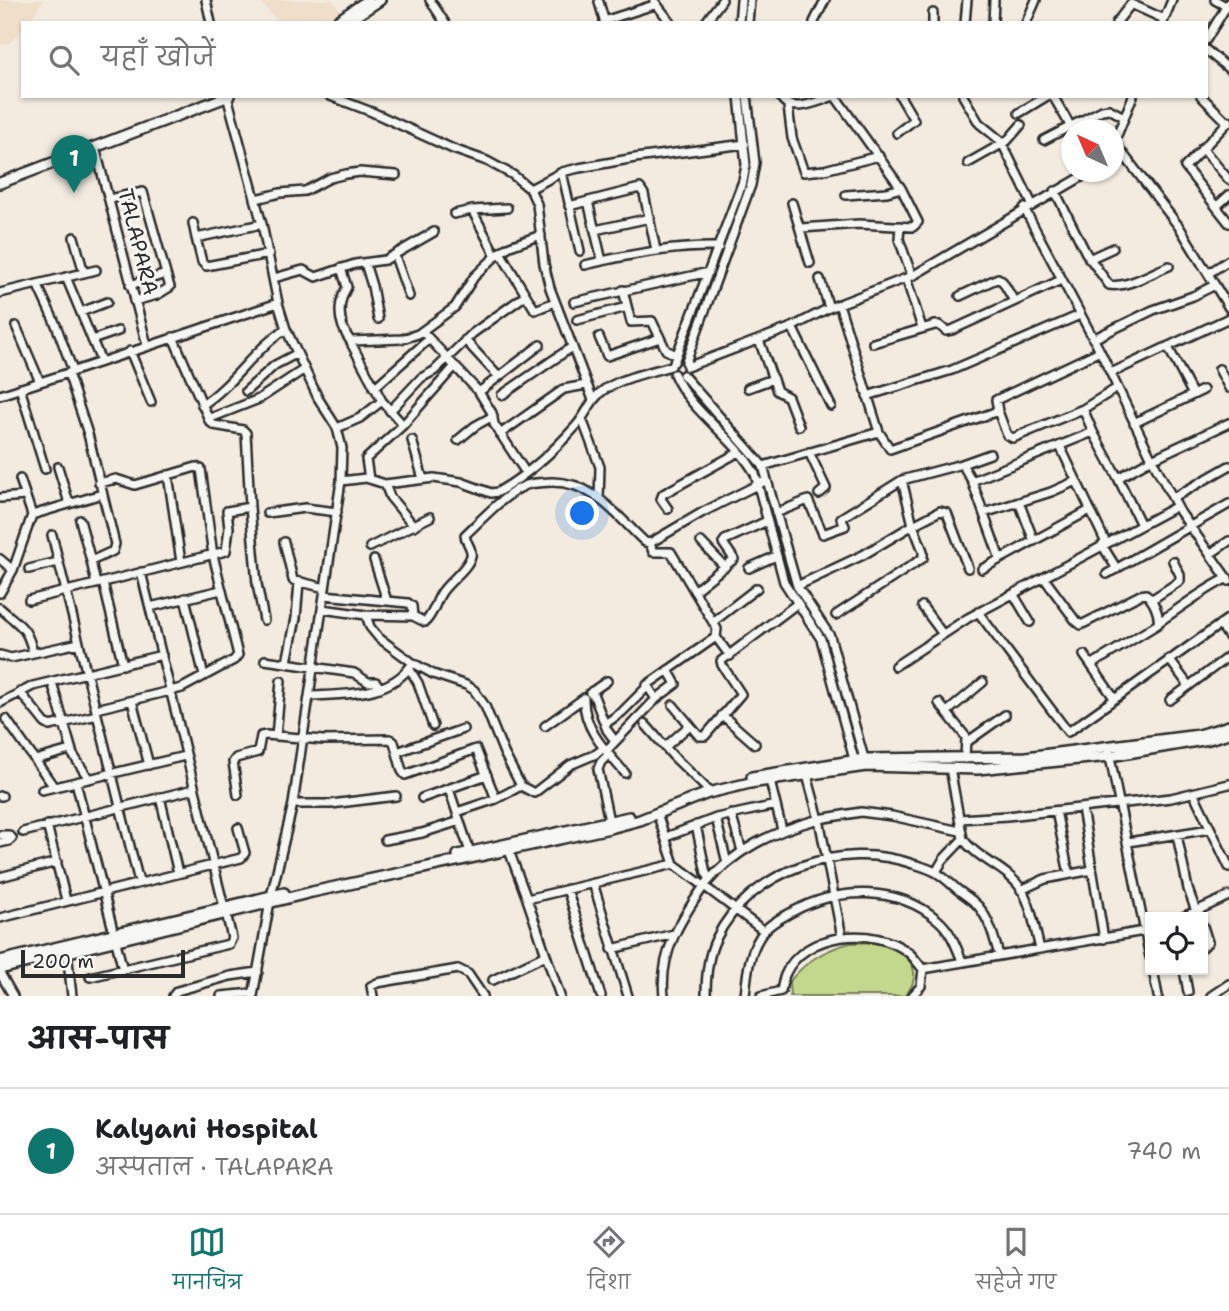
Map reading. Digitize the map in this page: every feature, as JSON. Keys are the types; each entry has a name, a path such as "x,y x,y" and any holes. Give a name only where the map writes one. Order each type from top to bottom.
{"main road":[{"path":"338,21 368,0"},
{"path":"348,21 380,0"},
{"path":"0,180 210,98"},
{"path":"0,180 223,98"},
{"path":"0,961 115,937 609,821 641,813 706,788 758,776 860,763 1109,752 1199,735 1229,726"},
{"path":"270,899 610,828 708,793 860,763 978,769 1209,739 1229,733"},
{"path":"0,971 115,937"}],"street":[{"path":"206,0 211,21"},
{"path":"430,0 444,21"},
{"path":"706,21 722,0"},
{"path":"739,21 740,0"},
{"path":"748,21 750,0"},
{"path":"814,21 825,0"},
{"path":"965,21 967,0"},
{"path":"993,21 994,0"},
{"path":"1027,21 1036,0"},
{"path":"1118,21 1131,4 1164,21 1172,0"},
{"path":"1208,37 1228,6 1215,0"},
{"path":"599,2 604,21"},
{"path":"607,21 655,2 669,21"},
{"path":"933,13 933,21"},
{"path":"1208,52 1229,69"},
{"path":"221,996 253,994 258,972 270,899 293,804 337,512 342,448 337,428 303,370 286,330 256,199 229,98"},
{"path":"335,98 453,149 487,160 513,175 530,189 537,204 544,264 555,302 593,400"},
{"path":"740,98 746,165 743,181 674,364 684,392 763,482 776,513 797,586 830,636 860,763"},
{"path":"683,375 751,185 755,163 747,98"},
{"path":"781,98 788,106 792,138 804,172 824,170 879,156"},
{"path":"788,106 827,98"},
{"path":"801,228 859,224 913,227 918,222 901,188 836,98"},
{"path":"897,133 914,120 901,98"},
{"path":"965,98 979,123 1003,143 1061,280 1100,351 1152,459 1177,506 1228,579 1212,585 1153,629 1091,665"},
{"path":"1028,98 1033,105"},
{"path":"1019,113 1044,98"},
{"path":"1054,98 1066,119"},
{"path":"1086,119 1105,109 1124,117 1132,98"},
{"path":"1204,98 1228,122 1185,167 1229,223"},
{"path":"968,163 1003,143 1021,125"},
{"path":"1044,140 1061,132"},
{"path":"530,189 562,173 635,158 745,144"},
{"name":"TALAPARA","path":"95,147 147,345"},
{"path":"1202,148 1229,180"},
{"path":"1124,156 1180,228 1229,308"},
{"path":"256,199 305,191 330,178 346,174 360,172 396,176"},
{"path":"562,173 580,251"},
{"path":"341,481 369,479 384,484 447,479 494,494 526,473 556,447 582,419 593,400 616,383 674,364 678,360 687,365 759,340 829,308 909,277 1072,182"},
{"path":"569,206 640,188 644,194 656,250"},
{"path":"846,195 887,192 901,188"},
{"path":"1055,191 1089,259 1111,286 1139,279 1169,266"},
{"path":"109,199 143,192 170,284 168,290 134,301"},
{"path":"1217,206 1229,195"},
{"path":"588,201 602,261"},
{"path":"792,202 810,263"},
{"path":"454,214 507,208"},
{"path":"472,210 537,311 555,302"},
{"path":"595,230 650,218"},
{"path":"192,223 202,262 206,266 269,254"},
{"path":"196,238 262,224"},
{"path":"900,226 899,239 922,328"},
{"path":"274,278 303,270 316,277 341,268 385,260 434,232"},
{"path":"351,342 402,338 422,331 455,307 474,278 498,254 510,246 541,235"},
{"path":"74,237 84,273"},
{"path":"585,265 656,250 719,247"},
{"path":"1089,259 1113,248"},
{"path":"395,256 409,296"},
{"path":"1209,273 1229,260"},
{"path":"365,263 378,319"},
{"path":"341,268 347,288 341,297 341,323 374,388 403,425"},
{"path":"0,293 96,270"},
{"path":"574,302 709,272"},
{"path":"130,285 166,274"},
{"path":"66,277 100,361"},
{"path":"960,296 998,278 1014,301"},
{"path":"820,279 829,308"},
{"path":"873,343 937,324 948,331 1061,280"},
{"path":"37,284 71,372 115,547 113,551 90,561"},
{"path":"1093,338 1216,285"},
{"path":"622,290 631,323 650,320 674,364 763,466 767,521 784,582 821,639 860,763"},
{"path":"390,411 421,378 434,372 465,340 526,295"},
{"path":"81,312 107,302"},
{"path":"1,392 40,382 278,303"},
{"path":"839,304 879,432 890,449 998,411"},
{"path":"577,320 627,307"},
{"path":"867,396 952,370 1080,315"},
{"path":"1111,373 1229,318"},
{"path":"16,326 40,382"},
{"path":"792,327 831,406"},
{"path":"202,405 222,391 252,356 286,330"},
{"path":"92,340 118,331"},
{"path":"422,331 479,392 493,416 494,424 526,473"},
{"path":"173,337 208,419 214,425 231,426 246,433 257,583 264,620"},
{"path":"599,337 607,355 660,338"},
{"path":"374,388 429,339"},
{"path":"465,340 498,376"},
{"path":"759,340 778,391 788,397 799,426"},
{"path":"479,392 540,345"},
{"path":"502,395 572,347"},
{"path":"1167,347 1192,395"},
{"path":"130,351 151,402"},
{"path":"1100,351 996,400 1007,435 1013,438 1083,409 1117,388"},
{"path":"246,391 275,365 296,354"},
{"path":"369,479 366,459 403,425 454,366"},
{"path":"1219,369 1229,388"},
{"path":"208,419 259,399 303,370"},
{"path":"748,388 773,379"},
{"path":"500,434 565,389 586,385"},
{"path":"20,388 45,469"},
{"path":"1134,423 1203,390"},
{"path":"337,428 360,418 382,401"},
{"path":"1083,409 1140,525"},
{"path":"458,440 493,416"},
{"path":"582,419 600,467 599,499"},
{"path":"1118,478 1229,423"},
{"path":"763,466 879,432"},
{"path":"972,481 1093,432"},
{"path":"412,440 423,479"},
{"path":"1059,446 1116,569"},
{"path":"668,509 661,499 663,494 739,452"},
{"path":"809,452 826,488 819,494"},
{"path":"776,513 808,500 823,534 845,526 841,518 902,480 990,454"},
{"path":"962,464 972,481 1000,559"},
{"path":"1173,498 1229,466"},
{"path":"58,467 69,503"},
{"path":"20,692 47,726 63,724 182,688 234,660 237,655 213,555 201,469 196,467 135,485 116,478 99,483"},
{"path":"168,475 181,562"},
{"path":"0,593 13,570 32,515 20,479"},
{"path":"836,615 923,558 902,480"},
{"path":"984,513 1076,481"},
{"path":"650,543 703,512 763,482"},
{"path":"322,609 366,615 412,616 425,622 430,618 440,595 470,558 471,550 465,535 519,488 542,483 581,486 643,540 650,543"},
{"path":"384,484 390,497 414,526"},
{"path":"32,515 102,494"},
{"path":"0,498 25,496"},
{"path":"1019,502 1034,541"},
{"path":"1107,575 1229,504"},
{"path":"895,666 978,612 1177,506"},
{"path":"29,600 226,551 229,525 227,511 250,507"},
{"path":"267,513 305,508 337,512"},
{"path":"982,569 1090,510"},
{"path":"797,586 863,555 940,511 945,511 968,568"},
{"path":"370,547 430,517"},
{"path":"80,520 122,665"},
{"path":"694,591 734,559 724,542 767,521"},
{"path":"52,536 139,882"},
{"path":"1210,554 1229,541"},
{"path":"284,542 293,580 324,592 410,604 412,616"},
{"path":"701,542 725,567"},
{"path":"605,724 622,712 667,670 716,637 718,632 671,552 656,554 650,543"},
{"path":"749,568 776,556"},
{"path":"0,559 13,570"},
{"path":"374,560 387,601"},
{"path":"1151,600 1180,581 1173,561"},
{"path":"29,569 58,562"},
{"path":"90,978 229,944 232,938 141,572"},
{"path":"1044,578 1081,625 1146,594 1159,622"},
{"path":"287,662 296,618 299,582"},
{"path":"713,622 757,588"},
{"path":"150,607 221,590"},
{"path":"1014,595 1030,622"},
{"path":"185,598 204,676"},
{"path":"673,705 703,737 741,694 721,663 798,603"},
{"path":"922,606 942,633"},
{"path":"0,608 24,629 33,653"},
{"path":"978,612 1068,732 1229,618"},
{"path":"366,615 370,627 379,638 411,666 474,690 485,706 521,786 534,793 570,765 606,751"},
{"path":"1220,624 1229,637"},
{"path":"716,637 730,656"},
{"path":"0,655 11,658 79,643"},
{"path":"0,703 20,692 52,682 162,655"},
{"path":"1084,655 1114,698"},
{"path":"1170,700 1229,656"},
{"path":"1169,659 1189,686"},
{"path":"265,660 356,674 368,682 376,682 380,688"},
{"path":"309,696 366,692 380,688 411,666"},
{"path":"411,666 432,726"},
{"path":"609,821 597,769 606,751 615,741 656,699 676,683 667,670"},
{"path":"276,736 281,681"},
{"path":"545,726 607,681"},
{"path":"52,682 72,751 89,779"},
{"path":"947,712 983,682"},
{"path":"647,687 656,699"},
{"path":"592,691 615,741"},
{"path":"584,698 583,709 593,736 625,773"},
{"path":"132,701 149,765"},
{"path":"939,703 962,730 967,742 965,759"},
{"path":"722,715 755,744"},
{"path":"967,742 1005,715"},
{"path":"6,719 54,787"},
{"path":"645,724 706,788"},
{"path":"665,747 690,725"},
{"path":"397,752 463,729"},
{"path":"238,795 232,764 234,760 258,752 263,735 353,741 390,739 394,742 405,775 477,749 496,799"},
{"path":"35,760 72,751"},
{"path":"1109,752 1145,918"},
{"path":"42,790 185,756"},
{"path":"950,768 962,835 969,847 1021,890 1031,914 1040,949"},
{"path":"422,798 487,775"},
{"path":"807,775 842,937"},
{"path":"770,781 782,830"},
{"path":"76,782 123,970"},
{"path":"959,819 1056,811 1194,794 1229,784"},
{"path":"457,812 496,799 521,786"},
{"path":"23,832 194,789"},
{"path":"449,789 470,852"},
{"path":"1194,794 1229,867"},
{"path":"293,804 331,804 396,796"},
{"path":"160,797 178,873"},
{"path":"666,837 716,818 776,806"},
{"path":"1082,808 1104,939"},
{"path":"1056,811 1069,874"},
{"path":"664,996 663,974 674,934 704,886 742,851 764,838 818,818 861,812 892,816 962,835"},
{"path":"657,813 674,864 764,931"},
{"path":"731,814 742,851"},
{"path":"716,818 727,863"},
{"path":"385,840 422,833 460,821"},
{"path":"47,825 66,900"},
{"path":"696,825 706,873 710,878"},
{"path":"0,918 241,858 245,855 238,828"},
{"path":"1128,842 1210,829"},
{"path":"0,835 9,835 12,838 0,843"},
{"path":"936,872 962,835"},
{"path":"1177,835 1188,889 1196,912"},
{"path":"508,848 560,996"},
{"path":"706,996 706,980 715,940 736,908 757,890 792,868 856,854 897,858 936,872 978,905 990,925 999,955"},
{"path":"0,877 57,862"},
{"path":"527,899 674,864"},
{"path":"1021,890 1045,879 1092,870"},
{"path":"593,883 628,996"},
{"path":"568,889 601,996"},
{"path":"745,996 747,971 756,944 764,931 772,923 806,904 834,895 889,895 912,903 939,920 953,937 962,961"},
{"path":"1202,912 1229,896"},
{"path":"923,970 962,961 1145,932"},
{"path":"612,949 674,934"},
{"path":"761,996 783,994 785,974 811,947 842,937 869,936 893,943 910,953 923,970 921,986 912,996"},
{"path":"67,952 72,996"},
{"path":"493,980 546,955"},
{"path":"373,996 373,984 458,969 468,974 483,996"},
{"path":"0,971 13,996"},
{"path":"173,996 177,991 258,972"},
{"path":"1156,975 1158,996"},
{"path":"1185,975 1188,992"},
{"path":"1211,996 1229,984"}],"shaded area":[{"path":"0,0 44,0 29,21 21,21 21,30 10,43 0,45"},
{"path":"258,0 332,0 341,11 327,21 278,21"}],"green space":[{"path":"850,943 884,945 909,960 914,976 905,996 790,996 789,982 802,968 824,953"}],"place":[{"name":"Kalyani Hospital","path":"74,193"}]}
